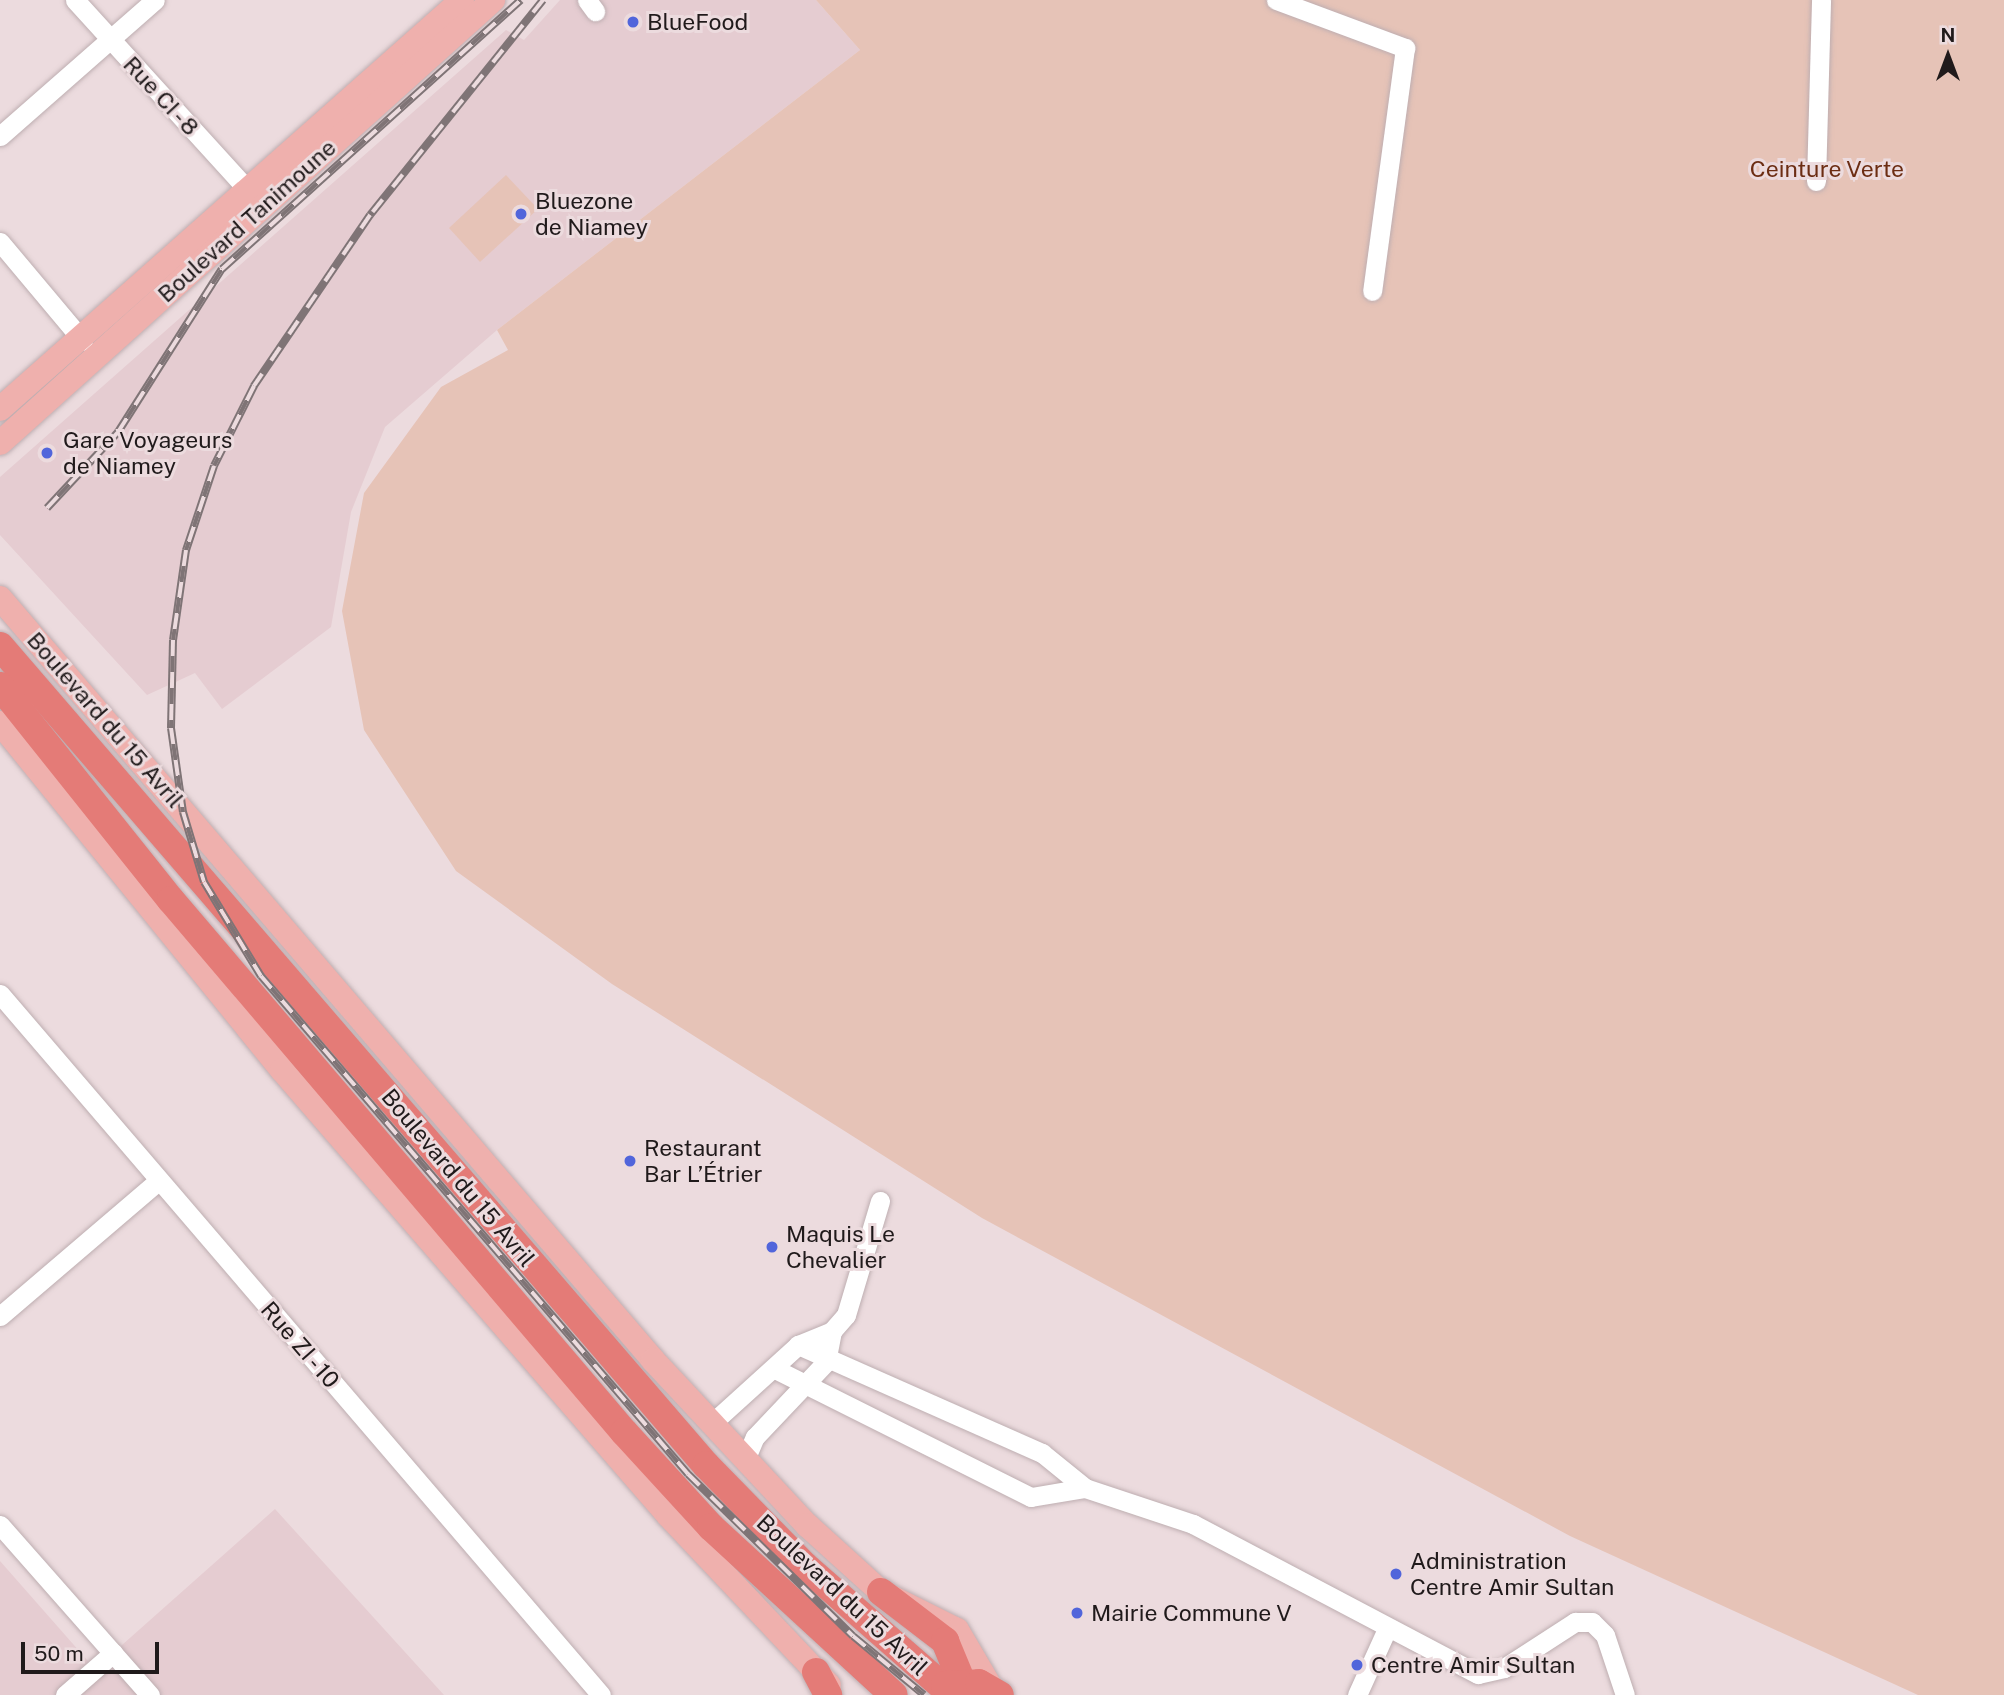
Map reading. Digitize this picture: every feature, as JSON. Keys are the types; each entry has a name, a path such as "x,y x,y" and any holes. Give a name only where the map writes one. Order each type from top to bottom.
{"highway":[{"name":"Boulevard du 15 Avril","path":"0,646 698,1457 805,1566 945,1688"},
{"name":"Boulevard du 15 Avril","path":"0,686 180,910 624,1432 711,1527 894,1695"},
{"path":"881,1592 945,1641 945,1688 995,1691"}],"main road":[{"name":"Boulevard Tanimoune","path":"0,409 83,341 462,0"},
{"name":"Boulevard Tanimoune","path":"0,443 493,0"},
{"name":"Boulevard du 15 Avril","path":"0,598 711,1424 881,1592 957,1630 995,1691"},
{"path":"0,723 282,1070 668,1515 819,1682 839,1695"}],"street":[{"name":"Rue CI - 8","path":"75,0 248,191"},
{"path":"0,136 155,0"},
{"path":"1276,0 1320,5 1405,48 1372,291"},
{"path":"1816,181 1821,0"},
{"path":"0,242 83,341"},
{"name":"Rue ZI - 10","path":"0,994 601,1695"},
{"path":"0,1316 159,1180"},
{"path":"711,1424 799,1345 832,1331 846,1315 880,1201"},
{"path":"745,1460 754,1437 806,1389 826,1362 832,1331"},
{"path":"799,1345 826,1362 1042,1452 1085,1488 1193,1524 1387,1629 1478,1674 1504,1668 1575,1622 1592,1622 1605,1635 1625,1695"},
{"path":"775,1369 806,1389 1031,1497 1085,1488"},
{"path":"0,1525 150,1695"},
{"path":"1357,1695 1387,1629"},
{"path":"65,1695 113,1653"}],"shaded area":[{"path":"560,0 816,0 860,50 497,330 385,427 351,512 331,627 222,709 195,673 147,695 0,535 0,477 506,30 524,40"},
{"path":"275,1509 444,1695 0,1695 0,1561 95,1669"}],"green space":[{"name":"Ceinture Verte","path":"816,0 2004,0 2004,1695 1918,1695 1570,1536 982,1218 612,984 456,871 364,730 342,611 364,493 441,387 508,350 497,330 860,50"},
{"path":"506,175 538,209 480,262 449,228"}],"railway":[{"path":"47,508 118,432 222,269 521,0"},
{"path":"543,0 370,215 254,386 214,466 186,550 173,640 171,728 183,812 204,882 261,976 688,1474 853,1636 924,1695"}],"place":[{"name":"BlueFood","path":"633,22"},
{"name":"Bluezone de Niamey","path":"521,214"},
{"name":"Gare Voyageurs de Niamey","path":"47,453"},
{"name":"Restaurant Bar L’Étrier","path":"630,1161"},
{"name":"Maquis Le Chevalier","path":"772,1247"},
{"name":"Administration Centre Amir Sultan","path":"1396,1574"},
{"name":"Mairie Commune V","path":"1077,1613"},
{"name":"Centre Amir Sultan","path":"1357,1665"}]}
